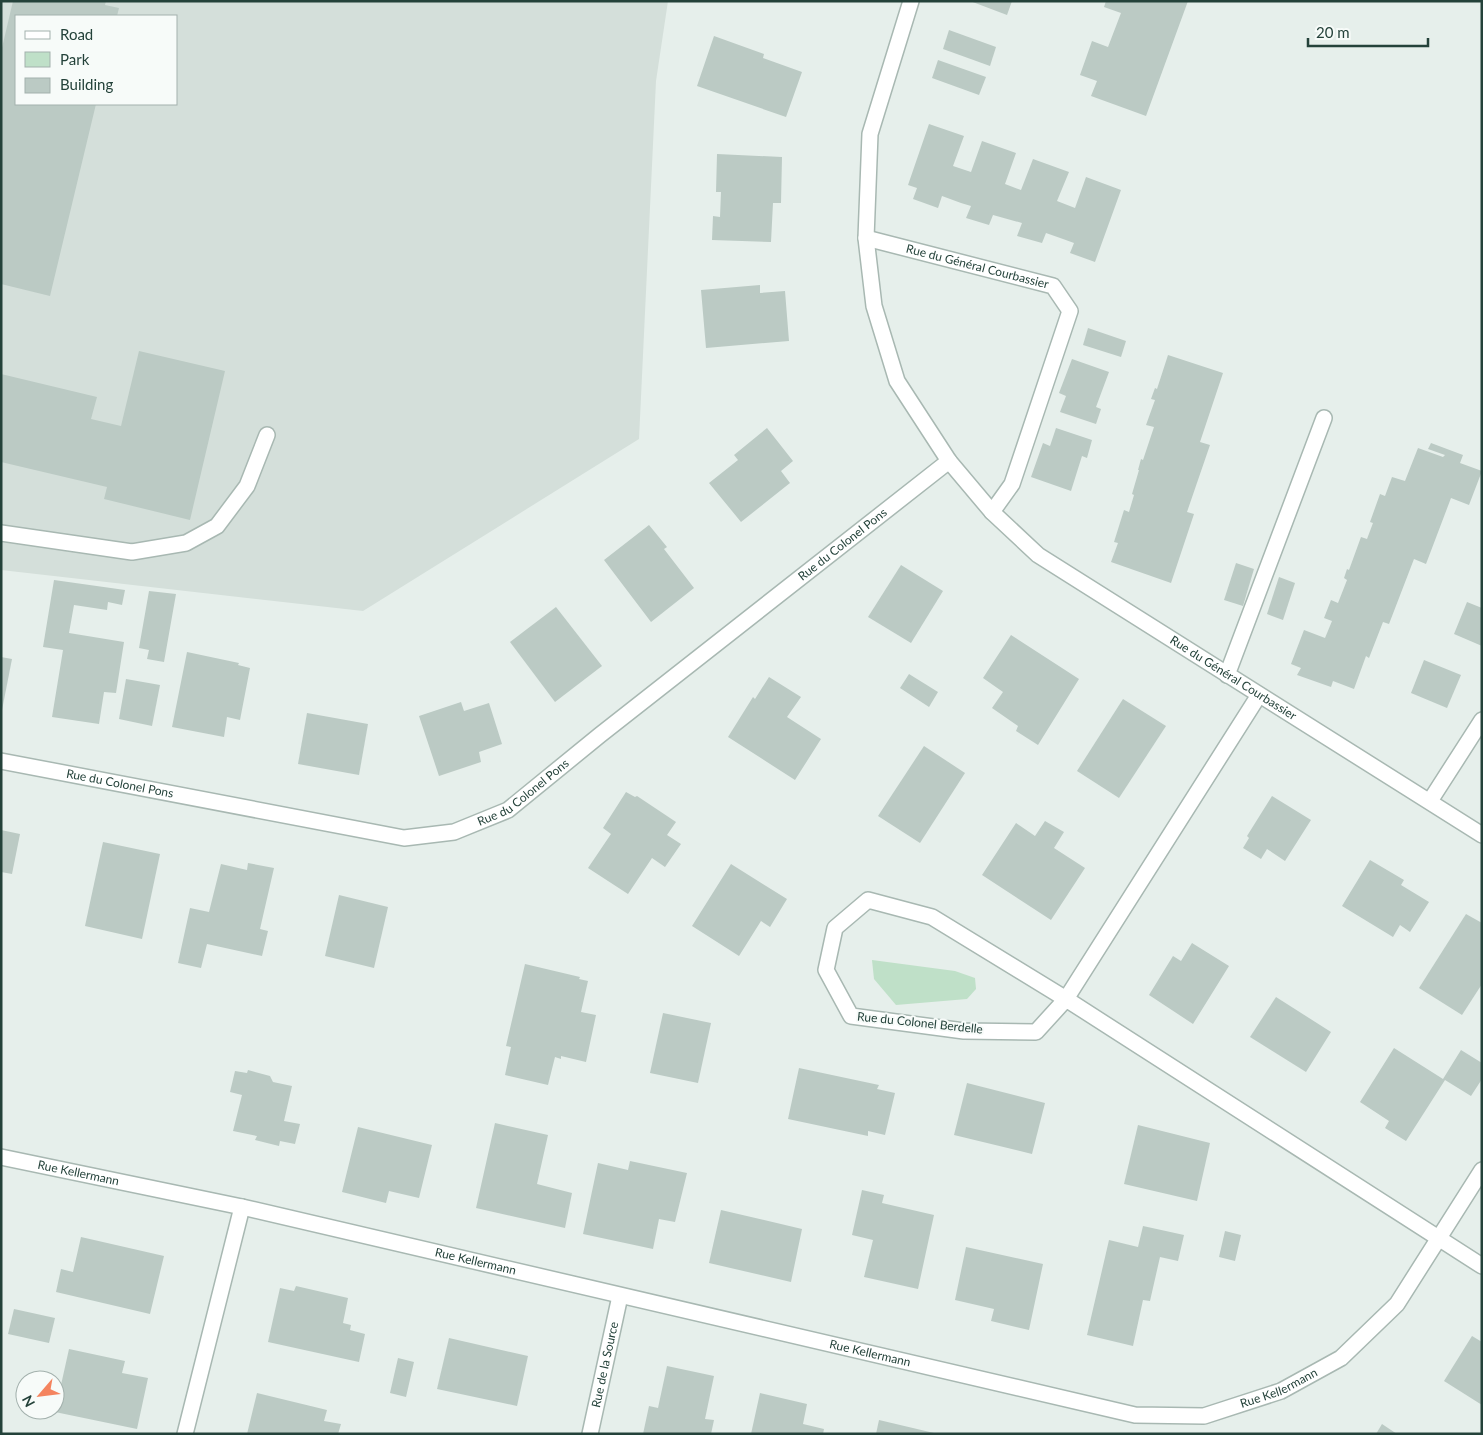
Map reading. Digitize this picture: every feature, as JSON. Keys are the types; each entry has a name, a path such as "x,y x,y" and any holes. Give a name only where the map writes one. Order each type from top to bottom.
{"street":[{"name":"Rue du Général Courbassier","path":"910,1 870,134 866,238 874,306 897,381 949,461 992,512 1038,555 1482,835"},
{"name":"Rue du Général Courbassier","path":"866,238 1053,286 1070,311 1012,484 992,512"},
{"path":"1227,675 1324,418"},
{"path":"1,534 132,552 186,544 217,526 247,486 267,435"},
{"name":"Rue du Colonel Pons","path":"1,762 404,838 454,832 508,810 600,735 949,461"},
{"name":"Rue du Colonel Berdelle","path":"1066,999 932,917 868,900 835,928 826,970 851,1016 964,1031 1036,1032 1066,999 1259,696"},
{"path":"1430,801 1482,720"},
{"path":"1066,999 1482,1266"},
{"name":"Rue Kellermann","path":"1,1157 242,1207 1136,1415 1204,1416 1281,1392 1341,1358 1397,1304 1482,1170"},
{"path":"185,1434 242,1207"},
{"name":"Rue de la Source","path":"590,1434 620,1296"}],"shaded area":[{"path":"1,1 668,1 656,81 639,439 363,611 1,570"}],"green space":[{"path":"872,960 955,971 975,978 976,989 967,999 896,1005 874,979"}],"building":[{"path":"13,1 106,1 105,5 119,8 117,15 15,15 15,105 96,105 50,296 1,284 1,52"},
{"path":"970,1 1012,1 1007,15"},
{"path":"1106,1 1188,1 1146,116 1091,96 1097,81 1080,75 1092,41 1108,47 1121,13 1104,7"},
{"path":"949,30 996,47 990,66 943,49"},
{"path":"714,36 764,54 763,58 802,72 786,117 697,86"},
{"path":"938,60 986,77 979,95 932,78"},
{"path":"929,124 964,136 953,166 971,172 982,141 1016,153 1005,184 1021,190 1033,159 1069,172 1057,201 1075,208 1086,177 1121,190 1095,262 1070,253 1074,243 1046,233 1042,243 1017,236 1022,223 993,215 989,225 966,218 971,206 942,196 938,208 913,199 917,188 908,185"},
{"path":"717,154 782,157 781,203 773,203 771,242 712,240 713,216 720,217 721,192 716,192"},
{"path":"760,285 760,293 785,291 789,341 706,348 701,290"},
{"path":"1088,328 1126,341 1121,357 1083,345"},
{"path":"139,351 225,371 190,520 104,499 107,487 1,462 1,374 97,397 91,419 121,426"},
{"path":"1168,355 1223,373 1200,442 1210,445 1187,512 1194,514 1171,583 1111,562 1118,543 1114,542 1124,510 1129,512 1141,459 1143,460 1154,427 1146,425 1155,400 1151,399 1155,388 1157,389"},
{"path":"1072,359 1109,372 1096,407 1101,409 1096,424 1060,412 1066,396 1059,393"},
{"path":"767,428 793,461 781,471 790,483 741,522 709,483 738,460 734,455"},
{"path":"1056,428 1092,440 1087,458 1082,456 1071,491 1031,477 1043,443 1050,446"},
{"path":"1431,443 1463,455 1460,463 1482,471 1469,505 1451,498 1426,564 1414,559 1389,624 1383,622 1369,658 1366,656 1354,689 1333,681 1331,687 1297,675 1301,668 1291,664 1304,630 1325,638 1332,621 1324,618 1331,600 1338,603 1347,580 1344,578 1347,569 1349,570 1361,537 1367,539 1373,523 1370,522 1380,494 1385,496 1392,477 1405,481 1418,448 1443,457 1445,455 1428,449"},
{"path":"649,525 667,547 664,549 694,588 651,622 604,560"},
{"path":"1236,563 1254,569 1243,606 1224,600"},
{"path":"901,565 943,591 911,643 868,617"},
{"path":"1279,577 1295,583 1283,620 1267,614"},
{"path":"54,580 125,590 122,605 108,602 107,610 74,605 69,633 124,642 116,693 104,692 99,724 52,717 63,650 43,647"},
{"path":"149,591 176,594 164,662 147,659 149,650 139,648"},
{"path":"1467,602 1482,608 1482,646 1454,634"},
{"path":"556,607 602,666 555,702 510,642"},
{"path":"1011,635 1079,679 1038,745 1016,731 1018,726 992,708 1003,692 983,678"},
{"path":"187,652 239,663 238,665 250,668 240,720 227,717 224,737 172,727"},
{"path":"1,657 12,659 2,710 1,710"},
{"path":"1424,660 1461,675 1447,708 1411,693"},
{"path":"909,674 938,692 929,707 900,688"},
{"path":"769,677 801,697 787,717 821,739 795,780 728,737 753,697 755,699"},
{"path":"126,679 160,685 152,726 119,719"},
{"path":"1123,699 1166,726 1119,798 1077,771"},
{"path":"461,702 464,711 489,703 502,744 479,752 481,762 439,776 419,716"},
{"path":"307,713 368,724 359,775 298,764"},
{"path":"924,746 965,773 920,843 878,816"},
{"path":"626,792 635,797 637,796 676,822 667,835 681,844 665,867 652,858 628,894 588,868 611,834 603,828"},
{"path":"1272,796 1311,820 1285,861 1267,849 1261,859 1243,848 1249,838 1247,836"},
{"path":"1045,821 1064,832 1054,848 1085,868 1051,920 982,875 1016,823 1035,836"},
{"path":"1,830 20,834 12,874 1,872"},
{"path":"103,842 160,854 142,939 85,926"},
{"path":"1370,860 1404,880 1401,885 1429,902 1410,932 1400,925 1393,937 1342,906"},
{"path":"248,863 274,868 260,929 268,931 262,956 207,944 201,968 178,963 190,908 209,912 221,864 247,870"},
{"path":"731,864 787,899 770,927 761,921 739,956 692,926"},
{"path":"339,895 388,907 374,968 325,956"},
{"path":"1466,914 1482,923 1482,984 1462,1015 1419,988"},
{"path":"1192,943 1229,966 1193,1024 1149,995 1173,956 1181,961"},
{"path":"525,964 580,977 579,979 588,981 581,1012 596,1015 586,1062 561,1056 561,1059 555,1057 548,1085 505,1075 511,1047 506,1046"},
{"path":"1276,997 1331,1032 1306,1072 1250,1037"},
{"path":"663,1013 711,1023 698,1083 650,1073"},
{"path":"1394,1048 1443,1079 1461,1050 1482,1063 1482,1079 1471,1096 1445,1080 1406,1141 1385,1128 1389,1121 1360,1102"},
{"path":"799,1068 879,1085 877,1089 895,1093 885,1135 868,1131 868,1136 788,1119"},
{"path":"248,1070 270,1076 273,1082 292,1086 284,1121 300,1124 295,1144 280,1141 279,1146 255,1140 257,1136 233,1131 242,1095 230,1092 235,1071 247,1073"},
{"path":"967,1083 1045,1103 1032,1154 954,1135"},
{"path":"495,1123 548,1135 537,1184 572,1193 565,1228 476,1208"},
{"path":"1138,1125 1210,1143 1197,1201 1124,1184"},
{"path":"358,1127 432,1145 419,1198 389,1191 386,1203 342,1192"},
{"path":"630,1161 687,1173 675,1222 659,1219 653,1249 583,1234 598,1163 628,1170"},
{"path":"862,1190 884,1195 882,1203 934,1215 918,1289 864,1277 873,1240 852,1235"},
{"path":"721,1210 802,1229 791,1282 709,1263"},
{"path":"1143,1226 1184,1235 1178,1261 1160,1257 1150,1301 1143,1300 1133,1346 1087,1335 1109,1240 1138,1247"},
{"path":"1225,1231 1241,1235 1235,1261 1219,1257"},
{"path":"81,1237 164,1256 150,1314 56,1292 61,1269 73,1272"},
{"path":"966,1247 1043,1264 1029,1330 991,1321 994,1309 955,1300"},
{"path":"296,1286 348,1298 343,1323 351,1325 350,1330 365,1334 359,1362 268,1342 280,1288 294,1291"},
{"path":"14,1309 55,1318 49,1343 8,1334"},
{"path":"1472,1336 1482,1342 1482,1405 1444,1381"},
{"path":"449,1338 528,1356 517,1406 437,1389"},
{"path":"69,1349 125,1361 122,1373 148,1378 137,1429 65,1414 64,1370"},
{"path":"398,1358 414,1362 406,1397 390,1393"},
{"path":"667,1366 714,1376 705,1419 714,1420 711,1434 643,1434 649,1406 658,1408"},
{"path":"257,1393 327,1410 324,1421 341,1424 338,1434 247,1434"},
{"path":"760,1393 807,1404 803,1424 824,1429 823,1434 751,1434"},
{"path":"879,1420 934,1433 934,1434 876,1434"},
{"path":"1382,1424 1397,1434 1376,1434"}]}
